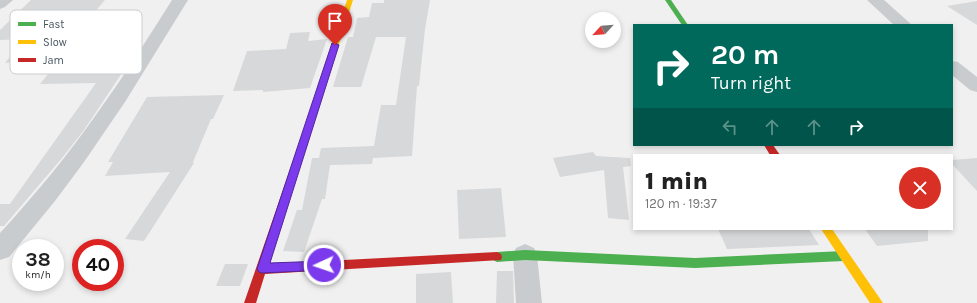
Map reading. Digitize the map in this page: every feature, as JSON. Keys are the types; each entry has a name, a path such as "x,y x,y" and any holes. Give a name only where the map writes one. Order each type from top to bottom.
{"street":[{"path":"0,4 5,0"},
{"path":"142,60 180,0"},
{"path":"250,303 350,0"},
{"path":"668,0 684,24"},
{"path":"875,0 903,24"},
{"path":"953,67 977,86"},
{"path":"0,250 22,225 85,144 133,74"},
{"path":"827,230 877,303"},
{"path":"262,269 525,255 695,263 844,256"},
{"path":"525,255 529,303"}],"building":[{"path":"31,0 105,0 96,10 21,10"},
{"path":"384,0 430,0 425,29 419,86 417,86 412,156 373,158 372,164 330,165 325,199 322,199 304,252 283,251 297,210 302,210 312,158 319,158 321,148 374,146 381,105 396,105 406,37 376,37 361,87 333,87 348,37 353,37 357,18 369,17 372,3 384,3"},
{"path":"977,1 977,25 947,6"},
{"path":"10,20 10,40 0,40 0,30"},
{"path":"310,32 308,41 327,39 310,88 263,92 263,90 233,91 247,51 286,49 290,33"},
{"path":"10,57 10,63 5,63"},
{"path":"48,74 121,74 84,130 62,158 4,226 0,226 0,204 10,204 96,83 40,84"},
{"path":"224,95 213,119 211,119 193,162 194,163 144,241 125,239 170,172 105,176 113,162 108,162 147,97"},
{"path":"593,152 596,156 630,158 631,166 623,167 629,220 608,218 604,170 560,177 553,158"},
{"path":"977,158 977,191 953,165 953,160"},
{"path":"501,188 506,237 459,239 457,190"},
{"path":"718,230 810,230 819,245 727,249"},
{"path":"866,230 928,230 928,241 877,246"},
{"path":"225,264 248,264 240,286 216,286"},
{"path":"497,271 513,271 514,303 496,303"},
{"path":"451,272 453,303 416,303 416,274"}],"traffic: fast":[{"path":"668,0 684,24"},
{"path":"497,257 525,255 695,263 844,256"}],"traffic: slow":[{"path":"308,129 350,0"},
{"path":"827,230 877,303"}],"traffic: jam":[{"path":"250,303 308,129"},
{"path":"769,146 774,154"},
{"path":"262,269 497,257"}],"route":[{"path":"324,265 262,269 335,45"}]}
